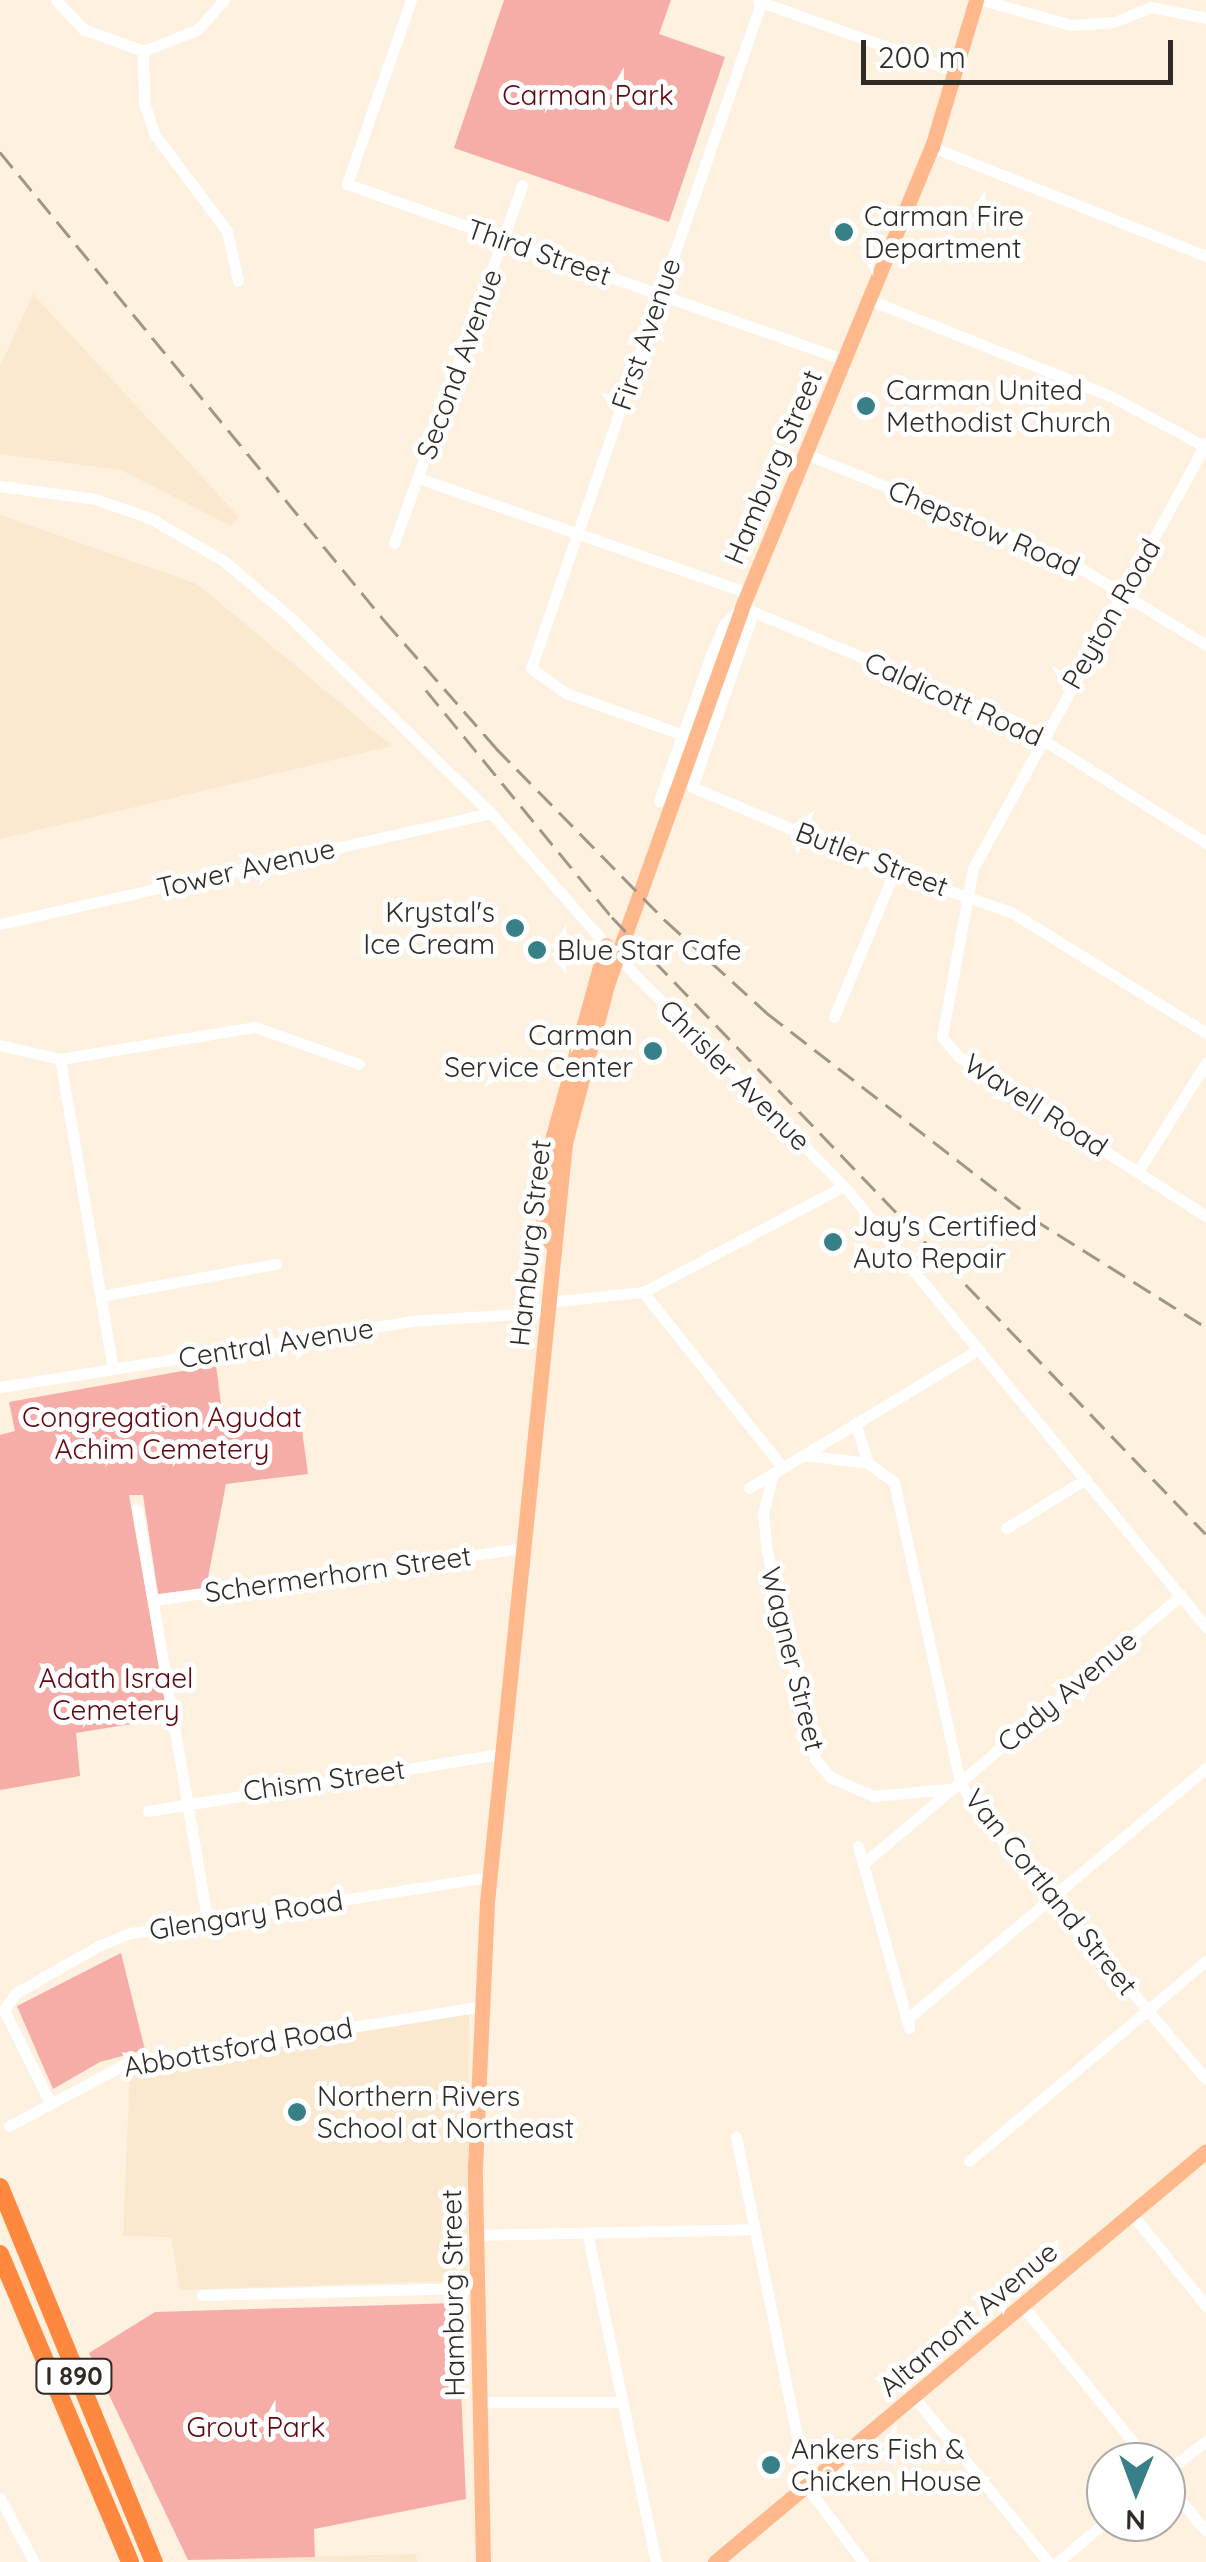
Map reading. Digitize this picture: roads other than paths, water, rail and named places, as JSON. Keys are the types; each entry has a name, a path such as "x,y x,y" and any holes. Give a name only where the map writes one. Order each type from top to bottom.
{"highway":[{"name":"I 890","path":"0,2187 154,2562"},
{"name":"I 890","path":"0,2254 130,2562"}],"main road":[{"name":"Hamburg Street","path":"484,2562 476,2235 488,1877 565,1143 608,986 647,875 806,454 932,148 979,0"},
{"path":"553,1246 542,1229 556,1117 606,945"},
{"name":"Altamont Avenue","path":"715,2562 1206,2151"}],"street":[{"path":"56,0 83,30 143,51 197,30 224,0"},
{"name":"Third Street","path":"411,0 347,184 845,360"},
{"path":"979,0 1071,25 1114,22 1152,4 1206,18"},
{"path":"760,1 956,72"},
{"name":"First Avenue","path":"682,734 566,692 531,668 760,1"},
{"path":"143,51 144,104 156,135 227,230 238,282"},
{"path":"932,148 1206,256"},
{"name":"Second Avenue","path":"394,542 522,185"},
{"path":"870,300 1112,397 1205,445"},
{"name":"Peyton Road","path":"966,893 1042,735 1205,445"},
{"name":"Chepstow Road","path":"806,454 1067,560 1206,644"},
{"name":"Caldicott Road","path":"418,478 577,532 1042,735 1206,843"},
{"name":"Chrisler Avenue","path":"0,486 95,500 201,545 267,596 491,812 606,945 844,1186 1206,1627"},
{"path":"658,801 725,624 748,605"},
{"name":"Butler Street","path":"748,605 692,787 894,872 966,893 1011,912 1206,1034"},
{"name":"Tower Avenue","path":"0,924 491,812"},
{"path":"834,1017 894,872"},
{"name":"Wavell Road","path":"966,893 943,1024 948,1047 1206,1216"},
{"path":"0,1045 60,1060 255,1027 359,1064"},
{"path":"60,1060 113,1369"},
{"path":"1138,1172 1206,1064"},
{"path":"777,1470 643,1292 844,1186"},
{"path":"101,1296 276,1264"},
{"name":"Central Avenue","path":"0,1388 410,1321 536,1313 549,1302 643,1292"},
{"path":"749,1488 979,1349"},
{"name":"Van Cortland Street","path":"854,1424 868,1463 894,1482 905,1508 955,1785 1206,2080"},
{"path":"804,1455 868,1463"},
{"name":"Wagner Street","path":"777,1470 763,1514 767,1552 815,1759 830,1777 873,1796 955,1785"},
{"path":"1006,1528 1086,1479"},
{"path":"137,1509 190,1800 206,1920"},
{"name":"Schermerhorn Street","path":"154,1600 522,1548"},
{"name":"Cady Avenue","path":"863,1864 1181,1595"},
{"name":"Chism Street","path":"148,1811 190,1800 501,1754"},
{"path":"858,1846 908,2023 1206,1768"},
{"name":"Glengary Road","path":"50,2103 4,2010 16,1993 98,1946 206,1920 488,1877"},
{"path":"969,2161 1206,1962"},
{"name":"Abbottsford Road","path":"8,2126 127,2063 482,2006"},
{"path":"736,2137 807,2487 863,2562"},
{"path":"1132,2214 1206,2306"},
{"path":"476,2235 755,2229"},
{"path":"587,2232 656,2562"},
{"path":"202,2296 477,2288"},
{"path":"1022,2305 1133,2442"},
{"path":"914,2397 1048,2562"},
{"path":"481,2402 622,2402"},
{"path":"1186,2456 1206,2441"},
{"path":"0,2498 34,2562"},
{"path":"1186,2507 1206,2531"},
{"path":"1058,2562 1086,2538"}],"railway":[{"path":"0,152 385,621 496,748 666,921 767,1013 1032,1218 1206,1327"},
{"path":"426,690 612,917 1206,1534"}],"place":[{"name":"Carman Fire Department","path":"844,232"},
{"name":"Carman United Methodist Church","path":"866,406"},
{"name":"Krystal's Ice Cream","path":"515,928"},
{"name":"Blue Star Cafe","path":"537,950"},
{"name":"Carman Service Center","path":"653,1051"},
{"name":"Jay's Certified Auto Repair","path":"833,1242"},
{"name":"Northern Rivers School at Northeast","path":"297,2112"},
{"name":"Ankers Fish & Chicken House","path":"771,2465"}],"park label":[{"name":"Carman Park","path":"588,95"},
{"name":"Congregation Agudat Achim Cemetery","path":"162,1433"},
{"name":"Adath Israel Cemetery","path":"116,1694"},
{"name":"Grout Park","path":"256,2427"}]}
